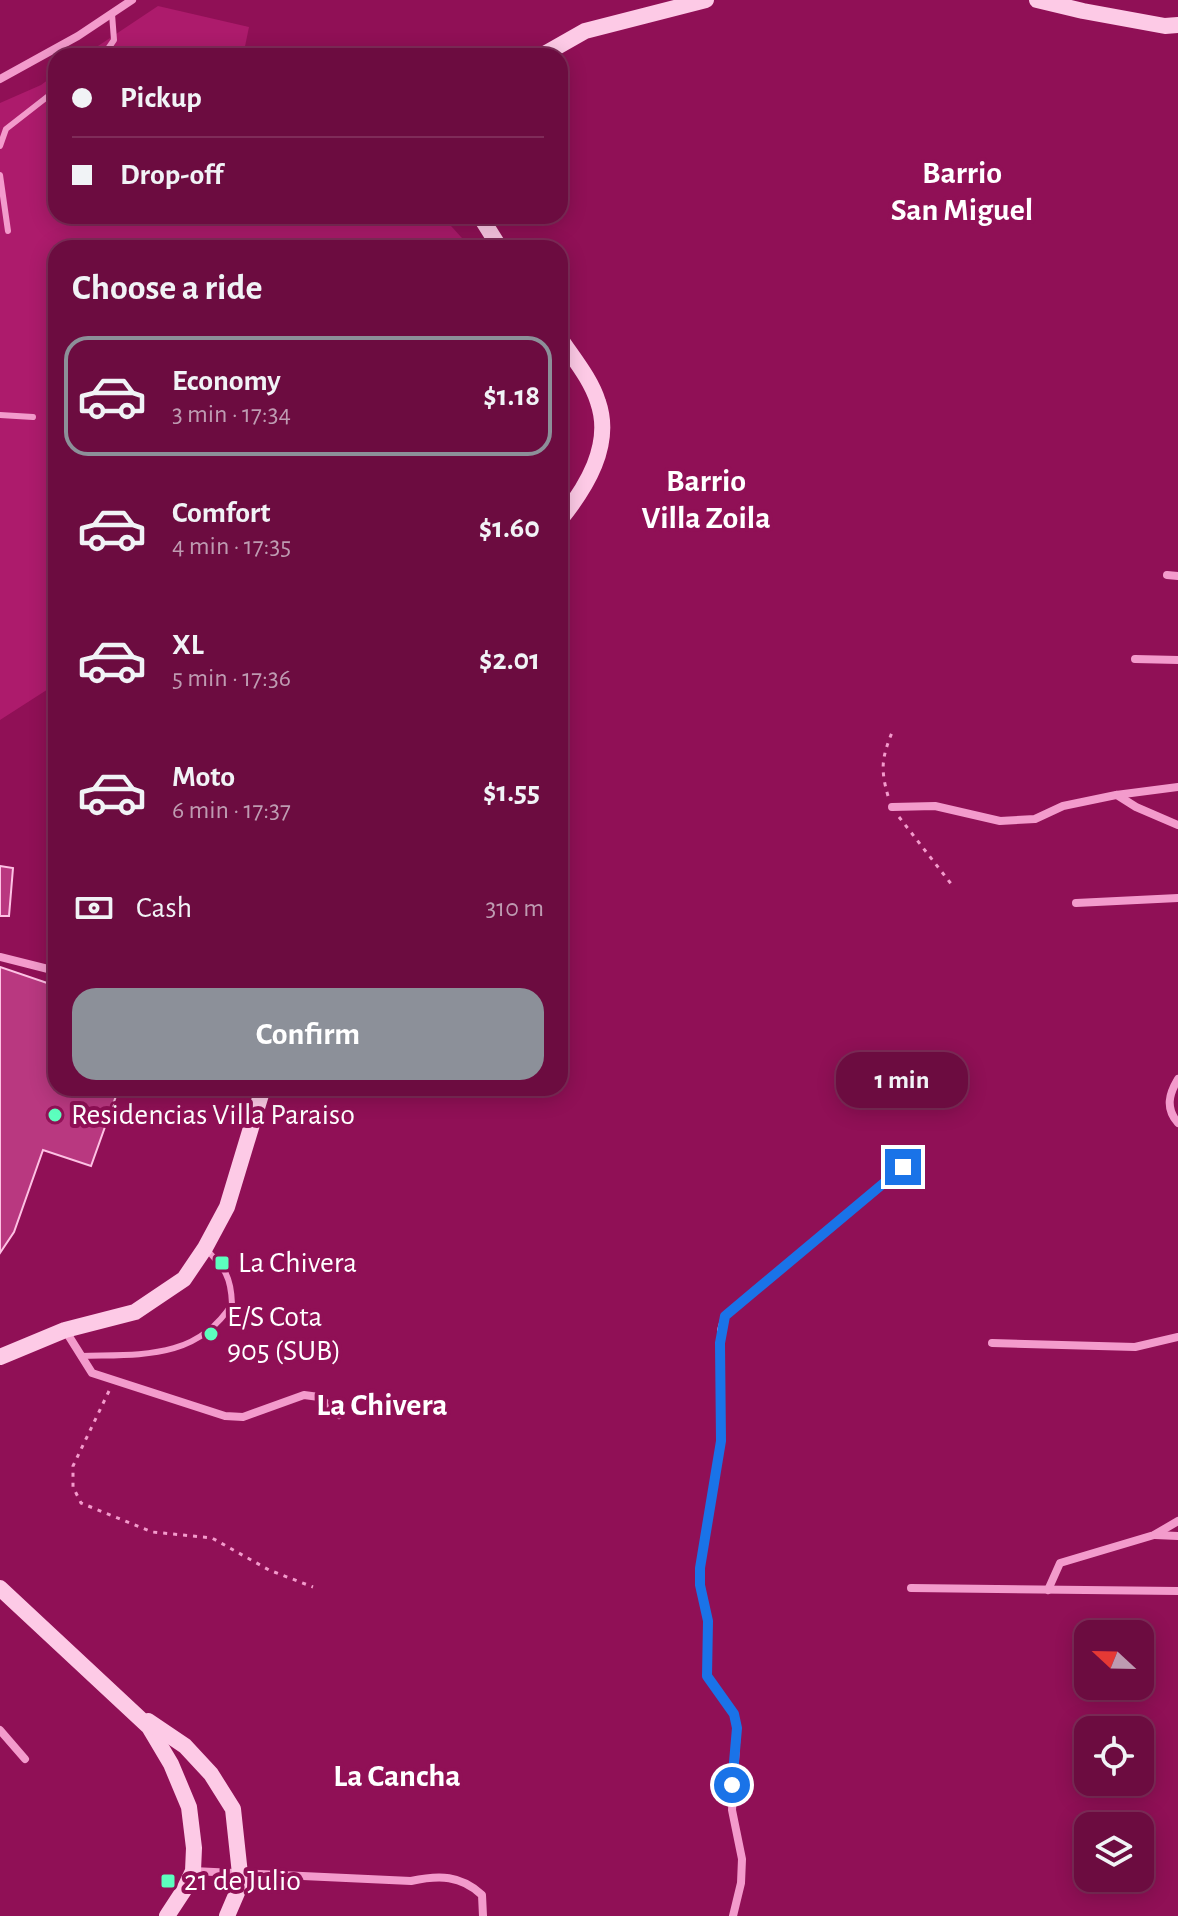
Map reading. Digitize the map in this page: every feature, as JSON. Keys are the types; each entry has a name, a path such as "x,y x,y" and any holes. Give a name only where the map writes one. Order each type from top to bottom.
{"street":[{"path":"56,48 132,0"},
{"path":"555,48 585,31 706,0"},
{"path":"1037,0 1165,26 1178,25"},
{"path":"0,79 48,53"},
{"path":"568,350 598,402 602,428 596,464 568,510"},
{"path":"1167,575 1178,576"},
{"path":"1135,659 1178,660"},
{"path":"892,807 935,806 1000,821 1035,819 1063,806 1178,787"},
{"path":"1116,795 1178,825"},
{"path":"1076,903 1178,898"},
{"path":"0,957 48,969"},
{"path":"1178,1079 1169,1095 1171,1115 1178,1123"},
{"path":"0,1357 65,1330 135,1312 184,1279 227,1207 261,1096"},
{"path":"733,1916 741,1883 742,1859 732,1810 737,1728 734,1714 707,1676 708,1621 700,1585 700,1568 721,1441 721,1330 725,1316 903,1167"},
{"path":"65,1330 92,1373 225,1416 243,1417 304,1395 319,1397 339,1415"},
{"path":"992,1343 1135,1347 1178,1337"},
{"path":"1048,1590 1060,1563 1154,1535 1178,1521"},
{"path":"1154,1535 1178,1536"},
{"path":"0,1588 149,1727 171,1764 189,1807 194,1848 193,1871 167,1916"},
{"path":"911,1588 1178,1591"},
{"path":"135,1714 185,1746 211,1774 233,1809 240,1874 239,1888 227,1916"},
{"path":"0,1730 25,1759"},
{"path":"193,1871 411,1881 432,1877 468,1882 482,1895 483,1916"}],"lane":[{"path":"108,48 114,40 112,14"},
{"path":"0,146 6,129 48,96"},
{"path":"0,175 8,231"},
{"path":"0,415 33,417"},
{"path":"81,1356 157,1354 193,1339 217,1323 232,1304 232,1292 225,1269 205,1248"}],"path":[{"path":"114,1381 73,1466 73,1487 81,1503 152,1532 212,1538 269,1570 313,1587"}],"shaded area":[{"path":"158,6 249,27 245,48 95,48"},
{"path":"48,80 48,224 449,224 464,240 48,240 48,689 0,720 0,103"}],"building":[{"path":"0,866 13,868 9,916 0,916"},
{"path":"0,967 48,983 48,1096 116,1096 91,1166 43,1150 14,1232 0,1253"}],"place":[{"name":"Residencias Villa Paraiso","path":"55,1115"},
{"name":"La Chivera","path":"222,1263"},
{"name":"E/S Cota 905 (SUB)","path":"211,1334"},
{"name":"21 de Julio","path":"168,1881"}],"district":[{"name":"Barrio San Miguel","path":"962,192"},
{"name":"Barrio Villa Zoila","path":"706,500"},
{"name":"La Chivera","path":"382,1405"},
{"name":"La Cancha","path":"397,1776"}],"route":[{"path":"732,1785 737,1728 734,1714 707,1676 709,1633 700,1585 700,1568 721,1441 721,1330 725,1316 903,1167"}]}
